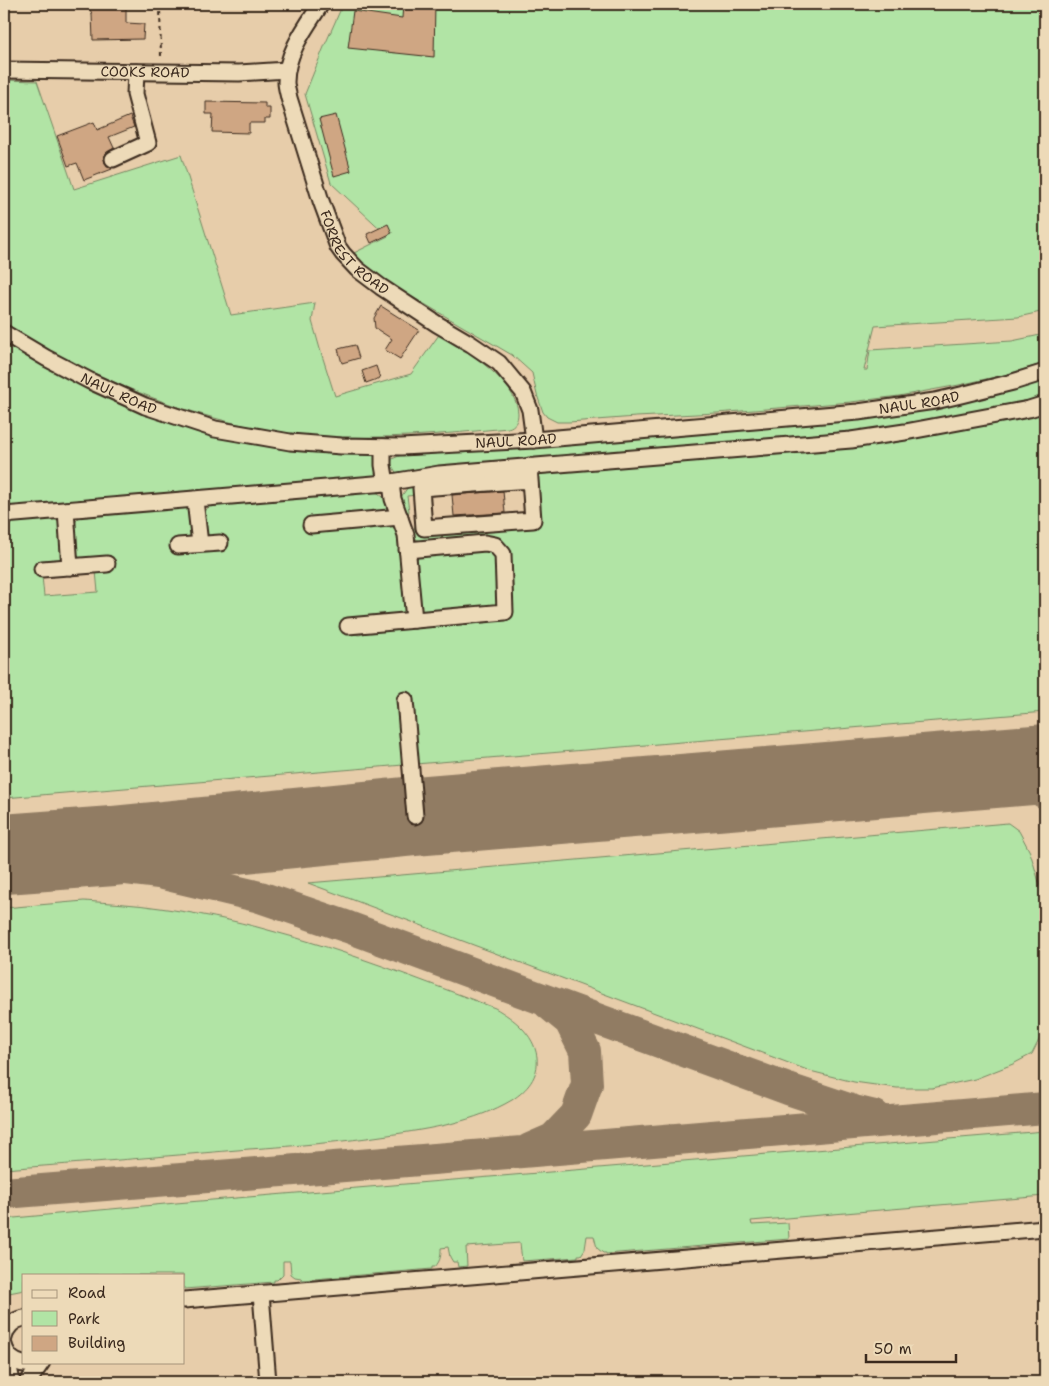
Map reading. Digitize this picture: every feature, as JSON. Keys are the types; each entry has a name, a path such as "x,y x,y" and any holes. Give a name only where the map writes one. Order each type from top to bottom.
{"street":[{"name":"FORREST ROAD","path":"321,4 293,51 287,70 286,83 321,201 338,247 342,254 357,269 381,287 499,363 523,392 530,410 534,440"},
{"name":"COOKS ROAD","path":"4,70 239,73 287,70"},
{"path":"113,159 148,143 135,94 136,72"},
{"name":"NAUL ROAD","path":"4,333 55,363 144,406 216,428 290,442 340,446 458,445 534,440 866,411 935,401 1014,382 1045,372"},
{"path":"530,473 533,520 424,528 421,488 530,473 851,440 1029,409 1045,404"},
{"path":"383,447 383,465 406,535 414,620"},
{"path":"4,515 388,483 439,474 530,473"},
{"path":"195,500 200,544"},
{"path":"66,510 70,567"},
{"path":"311,525 400,517"},
{"path":"178,546 220,543"},
{"path":"348,626 505,612 503,554 496,546 485,543 407,550"},
{"path":"42,569 107,564"},
{"path":"405,700 415,816"},
{"path":"185,1300 1045,1228"},
{"path":"260,1294 268,1382"},
{"path":"12,1382 4,1344 7,1328 12,1322 22,1318"},
{"path":"4,1344 10,1357 16,1362 24,1365 35,1364"},
{"path":"28,1382 39,1364"}],"path":[{"path":"160,4 162,72"}],"green space":[{"path":"343,4 1045,4 1045,311 1018,317 875,326 864,370 867,370 870,350 1012,341 1045,334 1045,363 959,385 899,396 851,402 569,422 557,422 547,417 543,412 537,395 532,373 512,355 390,284 362,266 352,254 388,236 331,183 305,94"},
{"path":"4,80 37,81 74,189 181,155 231,315 315,303 312,321 335,396 411,374 441,332 500,378 515,401 518,413 516,423 508,428 389,437 319,436 258,428 228,422 140,393 74,363 11,327 6,317 8,306 4,304"},
{"path":"4,340 127,405 369,453 376,456 378,473 374,477 4,508"},
{"path":"1045,378 1045,397 885,428 439,466 397,474 391,464 392,459 406,453 499,449 649,437"},
{"path":"1045,411 1045,712 4,798 4,522 53,518 61,524 64,547 62,557 52,565 41,566 44,596 98,592 96,571 77,556 73,529 81,516 184,507 191,511 197,532 211,540 207,536 204,515 207,508 211,505 378,493 393,511 400,530 406,612 402,616 350,631 359,635 368,629 513,617 507,548 422,542 417,540 413,534 417,518 421,535 539,525 535,475 537,472 860,445 944,433"},
{"path":"416,485 417,495 407,496 409,511 407,517 401,497 408,487"},
{"path":"481,549 490,551 498,558 500,599 496,607 422,613 416,555"},
{"path":"1008,823 1019,831 1030,852 1045,902 1045,1017 1040,1038 1032,1054 1013,1064 975,1079 932,1088 897,1088 854,1082 810,1071 308,883"},
{"path":"84,901 174,910 255,926 354,956 495,1008 516,1022 532,1041 537,1057 534,1077 523,1092 498,1108 452,1124 420,1130 319,1144 4,1169 4,908"},
{"path":"1045,1131 1045,1196 751,1221 752,1225 788,1223 789,1239 606,1254 597,1248 594,1236 587,1236 585,1249 578,1257 522,1261 520,1243 466,1247 467,1266 458,1267 457,1262 453,1262 450,1257 448,1247 441,1248 440,1260 432,1269 302,1280 291,1274 290,1261 283,1261 283,1274 274,1282 185,1289 185,1274 22,1274 22,1290 4,1294 4,1220 176,1203"}],"building":[{"path":"88,4 126,4 126,23 144,24 143,39 93,40 92,14"},
{"path":"403,4 435,4 434,57 348,48 353,11 402,18"},
{"path":"206,102 265,103 265,108 270,108 270,119 265,119 265,123 249,123 249,133 212,132 213,114 206,114"},
{"path":"336,115 351,171 334,176 319,119"},
{"path":"130,116 134,127 109,137 114,148 106,153 104,159 105,163 112,169 84,180 77,163 68,166 57,136 94,122 97,130"},
{"path":"388,224 392,233 371,243 367,234"},
{"path":"381,306 419,330 400,359 385,350 392,339 375,328 374,318"},
{"path":"355,345 359,358 342,363 338,349"},
{"path":"376,366 380,378 366,383 362,371"},
{"path":"503,491 505,513 454,516 452,495"}],"taxiway":[{"path":"1008,766 1045,793"},
{"path":"4,860 53,860 159,873 260,897 348,927 788,1089 875,1116"},
{"path":"530,1149 553,1139 576,1115 587,1084 585,1051 570,1021 548,1003"},
{"path":"4,1193 1045,1108"}],"runway":[{"path":"4,854 113,846 415,816 1045,764"}]}
